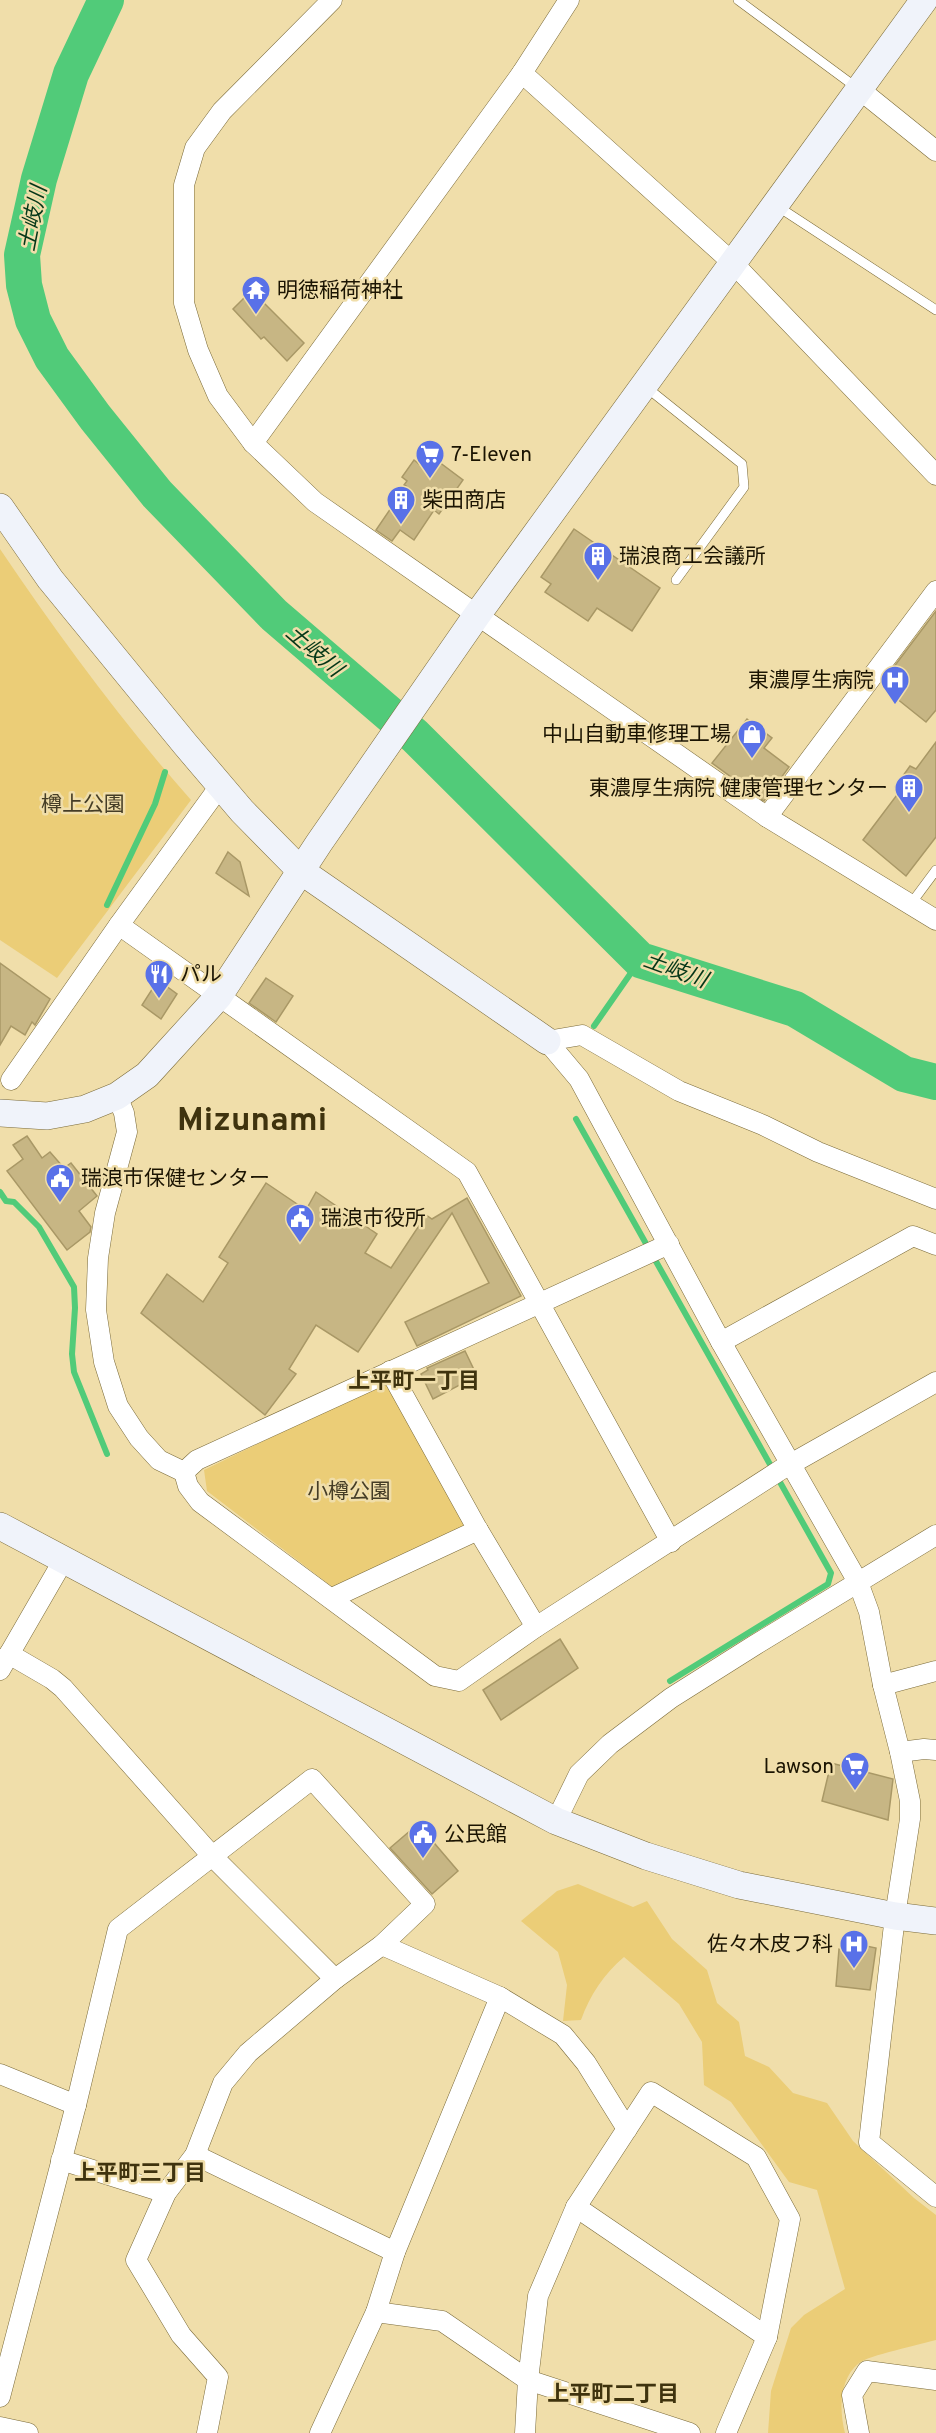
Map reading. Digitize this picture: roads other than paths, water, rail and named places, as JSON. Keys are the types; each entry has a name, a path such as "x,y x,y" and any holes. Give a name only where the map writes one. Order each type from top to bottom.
{"street":[{"path":"332,0 222,111 195,148 184,185 184,303 198,350 218,396 253,443 315,502 767,817 936,920"},
{"path":"253,443 522,72 569,0"},
{"path":"0,1113 47,1116 85,1109 117,1096 147,1075 218,997 319,843 477,615 924,0"},
{"path":"522,72 733,263 936,474"},
{"path":"859,89 936,151"},
{"path":"0,507 50,579 220,786 301,871 547,1041 579,1079 658,1248 721,1342 780,1470 858,1582 868,1612 910,1801 910,1819 895,1916 869,2142 936,2197"},
{"path":"767,817 936,591"},
{"path":"11,1080 220,786"},
{"path":"119,925 467,1172 671,1542"},
{"path":"547,1041 582,1035 680,1091 763,1125 818,1152 936,1199"},
{"path":"117,1096 124,1113 127,1132 105,1213 98,1258 96,1310 104,1362 118,1406 139,1438 159,1460 184,1472 188,1486 200,1502 435,1676 459,1681 536,1627 780,1470 936,1382"},
{"path":"721,1342 913,1236 936,1245"},
{"path":"184,1472 197,1460 658,1248"},
{"path":"390,1371 478,1530 536,1627"},
{"path":"0,1526 556,1821 646,1856 738,1885 895,1916 936,1921"},
{"path":"332,1598 478,1530"},
{"path":"556,1821 579,1774 610,1744 671,1698 936,1535"},
{"path":"63,1561 4,1662 52,1679 63,1688 213,1857 335,1979"},
{"path":"883,1685 936,1671"},
{"path":"900,1752 936,1750"},
{"path":"0,2397 76,2105 118,1929 312,1779 425,1904 382,1944 335,1979 248,2053 223,2083 195,2155 166,2193 136,2260 181,2335 218,2377 207,2433"},
{"path":"382,1944 500,1997 563,2035 586,2063 627,2129"},
{"path":"320,2433 376,2312 396,2252 500,1997"},
{"path":"0,2074 76,2105"},
{"path":"525,2433 528,2380 538,2296 576,2207 651,2092 756,2157 790,2219 767,2337 726,2433"},
{"path":"195,2155 396,2252"},
{"path":"62,2160 166,2193"},
{"path":"576,2207 767,2337"},
{"path":"376,2312 442,2321 528,2380 690,2433"},
{"path":"859,2433 852,2395 867,2371 936,2380"},
{"path":"0,2427 28,2433"}],"lane":[{"path":"738,0 859,89"},
{"path":"775,205 936,310"},
{"path":"644,386 742,464 744,488 676,580"},
{"path":"910,905 936,870"}],"waterway":[{"name":"土岐川","path":"106,0 71,74 39,179 22,255 24,285 33,320 52,358 95,417 157,494 274,615 415,736 640,960 795,1009 904,1074 936,1082"},
{"path":"107,905 155,804 165,772"},
{"path":"594,1026 640,960"},
{"path":"576,1119 831,1573 828,1584 670,1681"},
{"path":"0,1192 6,1201 14,1202 39,1227 74,1287 72,1354 74,1372 107,1454"}],"place":[{"name":"明徳稲荷神社","path":"256,316"},
{"name":"7-Eleven","path":"430,480"},
{"name":"柴田商店","path":"401,526"},
{"name":"瑞浪商工会議所","path":"598,582"},
{"name":"東濃厚生病院","path":"895,706"},
{"name":"中山自動車修理工場","path":"752,760"},
{"name":"東濃厚生病院 健康管理センター","path":"909,814"},
{"name":"パル","path":"159,1000"},
{"name":"瑞浪市保健センター","path":"60,1204"},
{"name":"瑞浪市役所","path":"300,1244"},
{"name":"Lawson","path":"855,1792"},
{"name":"公民館","path":"423,1860"},
{"name":"佐々木皮フ科","path":"854,1970"}],"district":[{"name":"Mizunami","path":"252,1118"},
{"name":"上平町一丁目","path":"414,1380"},
{"name":"上平町三丁目","path":"140,2172"},
{"name":"上平町二丁目","path":"613,2393"}],"park label":[{"name":"樽上公園","path":"83,804"},
{"name":"小樽公園","path":"349,1491"}]}
